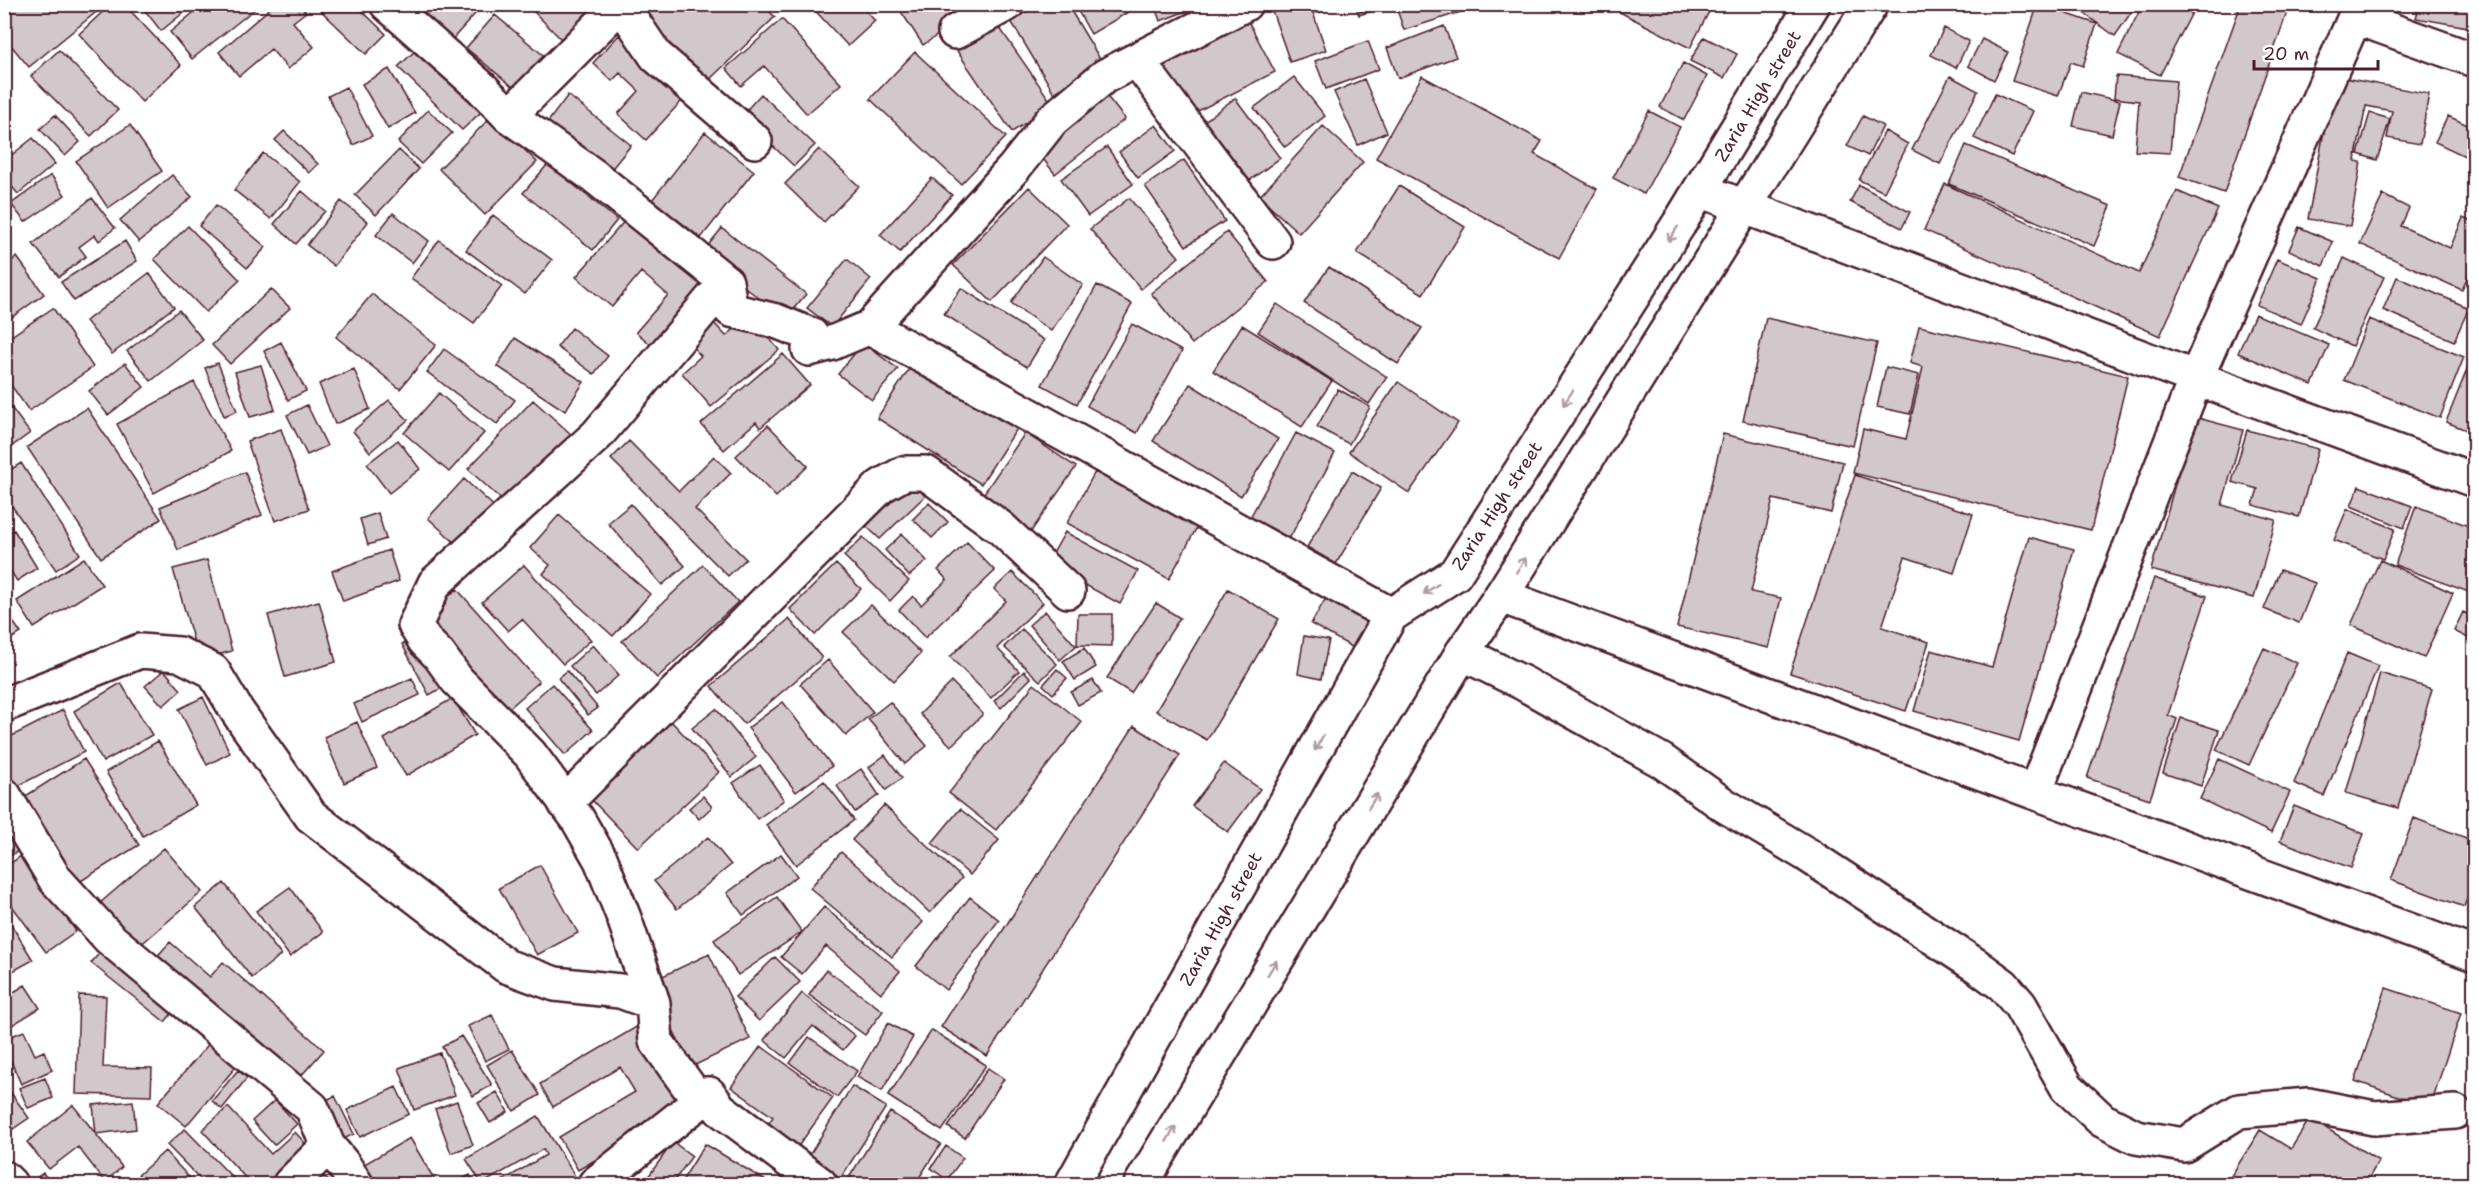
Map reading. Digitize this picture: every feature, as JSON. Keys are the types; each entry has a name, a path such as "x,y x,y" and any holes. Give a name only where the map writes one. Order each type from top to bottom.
{"street":[{"path":"387,4 482,88 509,116 594,176 726,282 731,310 776,321 811,335 809,349 832,343 870,327 1014,168 1052,120 1106,76 1245,4"},
{"path":"955,32 1007,4"},
{"name":"Zaria High street","path":"1072,1185 1391,615 1455,574 1701,190 1814,4"},
{"path":"1141,1185 1462,653 1502,596 1871,4"},
{"path":"509,116 621,5 656,56 755,141"},
{"path":"2035,792 2196,378 2357,11 2475,60"},
{"path":"1137,60 1273,242"},
{"path":"1701,190 2196,378 2475,480"},
{"path":"709,1094 694,1094 656,1041 653,1003 624,918 601,860 577,818 530,754 457,680 415,625 435,583 597,435 726,282"},
{"path":"870,327 1391,615"},
{"path":"565,803 881,486 904,473 926,473 1001,528 1068,591"},
{"path":"1502,596 2475,954"},
{"path":"4,705 140,651 179,654 213,671 237,711 311,816 506,966 555,984 620,991 653,1003"},
{"path":"1462,653 1523,683 1662,761 1724,806 1806,854 1994,979 2020,1005 2067,1087 2102,1120 2136,1137 2184,1144 2239,1111 2308,1105 2374,1118 2454,1112"},
{"path":"4,795 55,879 109,938 312,1108 328,1146 356,1185"},
{"path":"595,1185 709,1094"},
{"path":"709,1094 720,1109 820,1185"},
{"path":"290,1185 328,1146"},
{"path":"4,1178 10,1185"}],"building":[{"path":"4,4 106,4 29,67 4,37"},
{"path":"111,4 124,4 181,65 142,102 79,34"},
{"path":"140,4 194,4 161,31"},
{"path":"204,4 261,4 192,59 170,32"},
{"path":"275,4 299,4 306,12 293,22 314,47 288,69 271,49 239,76 219,52"},
{"path":"314,4 355,4 386,34 366,54"},
{"path":"406,4 482,4 483,5 449,43"},
{"path":"526,4 603,4 565,43"},
{"path":"646,4 762,4 775,17 705,84 637,13"},
{"path":"809,4 860,4 875,21 848,46"},
{"path":"896,4 983,4 923,45"},
{"path":"1039,4 1067,4 1103,64 1054,93 1011,21"},
{"path":"1074,4 1142,4 1091,34"},
{"path":"1154,4 1205,4 1160,21"},
{"path":"1282,4 1310,4 1326,50 1290,62 1271,8"},
{"path":"1314,4 1343,4 1317,13"},
{"path":"1355,4 1381,4 1382,8 1359,15"},
{"path":"1395,4 1459,4 1461,12 1404,30"},
{"path":"1604,4 1713,4 1690,48"},
{"path":"2038,4 2097,24 2083,66 2071,62 2058,96 2012,81"},
{"path":"2071,4 2137,4 2115,36"},
{"path":"2143,4 2196,5 2160,75 2118,54"},
{"path":"2241,4 2290,4 2224,193 2179,177"},
{"path":"2404,4 2474,4 2474,28 2416,18 2419,7"},
{"path":"495,15 548,59 519,92 466,48"},
{"path":"1245,15 1275,72 1182,119 1152,62"},
{"path":"782,19 841,84 807,114 764,66 741,86 726,68"},
{"path":"995,21 1053,105 1012,132 955,48"},
{"path":"1444,26 1456,57 1398,78 1387,48"},
{"path":"1944,28 1969,41 1956,68 1931,55"},
{"path":"619,35 686,96 646,140 618,114 639,91 620,73 612,81 593,63"},
{"path":"1704,37 1737,54 1724,78 1690,61"},
{"path":"1982,39 2008,52 1994,80 1968,66"},
{"path":"1368,41 1379,69 1326,89 1315,61"},
{"path":"417,49 481,112 462,130 398,67"},
{"path":"59,50 118,110 91,136 31,76"},
{"path":"915,52 1006,137 961,184 870,99"},
{"path":"1683,63 1707,76 1684,120 1660,107"},
{"path":"389,69 415,113 388,129 362,84"},
{"path":"1422,76 1542,141 1534,154 1597,189 1559,258 1376,158"},
{"path":"1950,76 1978,91 1940,164 1912,150"},
{"path":"2116,76 2176,81 2170,153 2135,151 2139,101 2114,98"},
{"path":"2334,76 2429,94 2420,144 2387,138 2392,111 2366,106 2355,161 2361,162 2350,226 2308,219"},
{"path":"1294,77 1325,116 1285,147 1254,108"},
{"path":"1364,79 1387,132 1358,145 1334,92"},
{"path":"346,87 372,136 353,145 328,96"},
{"path":"2081,92 2120,101 2112,135 2073,126"},
{"path":"761,94 815,145 794,166 741,116"},
{"path":"1995,94 2033,111 2012,156 1974,138"},
{"path":"568,95 631,145 610,171 547,123"},
{"path":"1106,95 1125,119 1055,174 1036,150"},
{"path":"1235,98 1280,158 1242,186 1198,126"},
{"path":"428,110 452,133 421,164 398,142"},
{"path":"1649,111 1680,127 1644,194 1613,178"},
{"path":"2370,113 2390,119 2377,160 2358,154"},
{"path":"55,115 80,142 65,156 40,129"},
{"path":"1863,116 1883,126 1868,156 1847,146"},
{"path":"2448,116 2474,128 2474,141 2467,157 2435,142"},
{"path":"491,117 537,162 485,215 439,169"},
{"path":"130,125 162,171 108,208 76,161"},
{"path":"1156,125 1175,151 1138,178 1119,152"},
{"path":"1323,126 1363,162 1299,233 1259,197"},
{"path":"284,131 318,164 309,173 275,140"},
{"path":"1885,131 1908,144 1884,192 1859,180"},
{"path":"705,132 754,171 701,238 652,200"},
{"path":"33,138 55,164 18,194 4,177 4,161"},
{"path":"1966,145 2111,206 2094,246 1949,184"},
{"path":"1107,147 1133,184 1088,216 1061,179"},
{"path":"819,149 859,186 824,222 785,184"},
{"path":"399,150 419,169 376,215 355,195"},
{"path":"263,153 300,182 271,219 234,190"},
{"path":"1184,160 1225,221 1186,246 1145,186"},
{"path":"548,164 617,220 593,250 523,193"},
{"path":"51,175 65,195 25,222 11,204"},
{"path":"172,175 192,197 139,242 120,220"},
{"path":"932,178 952,195 900,252 880,235"},
{"path":"1945,184 2139,273 2177,191 2218,209 2160,336 1924,230"},
{"path":"1859,185 1910,212 1902,228 1850,202"},
{"path":"1399,186 1465,227 1423,294 1357,253"},
{"path":"1029,187 1067,224 992,302 953,265"},
{"path":"302,191 325,211 296,244 274,224"},
{"path":"2383,195 2409,208 2401,226 2450,248 2463,218 2474,223 2474,263 2462,290 2360,244"},
{"path":"92,198 115,228 99,241 95,235 79,247 86,256 59,277 33,244"},
{"path":"1129,198 1179,257 1141,289 1090,229"},
{"path":"341,201 368,222 334,266 307,245"},
{"path":"216,205 266,247 247,268 199,226"},
{"path":"393,213 429,241 412,263 376,235"},
{"path":"493,215 552,260 525,294 466,250"},
{"path":"627,218 709,289 656,349 636,332 668,295 641,272 612,307 576,277"},
{"path":"188,226 240,280 206,312 154,259"},
{"path":"2299,227 2333,242 2323,266 2289,250"},
{"path":"722,228 806,294 785,319 702,253"},
{"path":"1227,232 1268,282 1192,344 1151,293"},
{"path":"439,240 502,286 474,323 411,278"},
{"path":"125,241 137,261 74,301 61,282"},
{"path":"17,257 44,294 4,323 4,266"},
{"path":"1043,257 1083,285 1051,331 1011,303"},
{"path":"2344,258 2384,277 2352,346 2313,328"},
{"path":"847,259 871,279 832,327 807,308"},
{"path":"2277,259 2321,278 2301,324 2257,305"},
{"path":"1329,267 1422,328 1398,364 1304,303"},
{"path":"149,273 174,307 112,354 86,321"},
{"path":"2397,277 2469,308 2454,341 2383,310"},
{"path":"2474,277 2474,297 2467,294"},
{"path":"1097,285 1132,304 1077,404 1042,385"},
{"path":"961,288 1044,340 1027,367 944,314"},
{"path":"271,289 290,308 230,364 212,345"},
{"path":"372,294 436,345 400,389 336,337"},
{"path":"1277,304 1387,377 1369,404 1258,332"},
{"path":"53,308 93,367 29,411 4,375 4,341"},
{"path":"179,310 203,340 151,381 127,351"},
{"path":"2255,314 2329,345 2312,385 2238,353"},
{"path":"750,316 779,350 711,407 682,373 701,356 689,343 714,323 726,336"},
{"path":"1766,318 1877,343 1853,446 1743,421"},
{"path":"2369,319 2464,357 2440,418 2344,380"},
{"path":"1132,324 1182,351 1137,433 1087,406"},
{"path":"1242,325 1332,381 1302,427 1213,371"},
{"path":"1919,326 2128,376 2091,530 1853,473 1863,429 1906,439 1923,367 1910,363"},
{"path":"572,328 608,356 594,374 557,347"},
{"path":"515,338 584,382 565,411 497,366"},
{"path":"281,342 306,391 288,400 264,351"},
{"path":"863,343 898,369 872,400 838,374"},
{"path":"2474,344 2474,362 2468,360"},
{"path":"444,349 515,400 497,424 427,372"},
{"path":"783,354 810,385 760,428 756,422 724,450 701,424"},
{"path":"915,360 1018,427 981,484 877,418"},
{"path":"125,363 144,387 108,415 89,391"},
{"path":"218,363 237,411 224,416 205,368"},
{"path":"261,365 275,410 250,417 235,372"},
{"path":"1886,367 1919,375 1910,414 1877,407"},
{"path":"2468,367 2474,370 2474,433 2446,422"},
{"path":"354,369 370,409 335,424 319,384"},
{"path":"194,382 231,451 154,493 117,424"},
{"path":"1398,382 1458,423 1409,493 1349,452"},
{"path":"1190,384 1278,439 1241,496 1153,441"},
{"path":"1338,389 1370,407 1349,444 1317,427"},
{"path":"439,393 484,433 449,472 404,433"},
{"path":"4,398 30,433 4,452"},
{"path":"389,400 408,420 370,452 353,431"},
{"path":"533,400 572,435 506,504 468,469"},
{"path":"307,405 327,446 307,455 287,415"},
{"path":"87,408 161,519 101,558 27,447"},
{"path":"2194,417 2243,430 2222,505 2276,520 2254,598 2151,570"},
{"path":"768,425 808,466 776,497 736,456"},
{"path":"281,429 309,509 275,521 247,441"},
{"path":"2247,430 2318,449 2299,517 2253,505 2258,489 2232,482"},
{"path":"1025,433 1076,467 1030,533 980,499"},
{"path":"1296,433 1335,453 1287,543 1247,523"},
{"path":"1723,434 1843,462 1831,513 1773,499 1751,592 1781,598 1769,648 1677,627"},
{"path":"398,440 420,469 389,493 367,464"},
{"path":"629,441 679,491 714,456 731,473 695,509 746,559 728,576 611,459"},
{"path":"21,463 80,554 56,570 12,506 4,511 4,474"},
{"path":"1352,471 1381,488 1336,564 1307,547"},
{"path":"245,472 262,515 178,550 160,507"},
{"path":"1095,472 1197,527 1169,579 1067,523"},
{"path":"1855,475 1973,514 1954,573 1905,557 1882,627 1929,642 1906,711 1790,673"},
{"path":"464,479 499,511 463,550 428,518"},
{"path":"912,482 925,496 880,539 866,526"},
{"path":"2359,486 2412,506 2404,528 2351,506"},
{"path":"929,503 948,522 932,538 913,519"},
{"path":"631,504 685,566 662,585 608,523"},
{"path":"2416,506 2474,528 2474,594 2395,565"},
{"path":"2347,509 2395,529 2383,559 2334,540"},
{"path":"378,513 386,539 368,545 360,519"},
{"path":"559,515 650,594 613,636 543,574 550,565 530,548"},
{"path":"14,530 37,568 17,581 4,561 4,535"},
{"path":"1065,532 1138,571 1120,604 1047,564"},
{"path":"902,534 927,561 909,576 885,550"},
{"path":"863,537 909,581 890,601 844,556"},
{"path":"2029,537 2074,549 2019,741 1914,711 1931,650 1992,667"},
{"path":"967,542 995,571 925,638 899,610 913,596 921,605 947,580 938,570"},
{"path":"389,550 399,581 343,601 332,571"},
{"path":"84,558 102,585 34,628 17,601"},
{"path":"207,560 232,651 199,660 173,569"},
{"path":"2380,560 2453,593 2424,658 2351,625"},
{"path":"836,564 861,589 815,635 790,609"},
{"path":"524,565 591,640 563,664 522,619 508,631 482,602"},
{"path":"703,565 738,602 657,678 622,641"},
{"path":"2280,570 2315,583 2299,623 2264,609"},
{"path":"1012,572 1043,603 997,648 1019,671 991,698 950,657 1006,601 994,589"},
{"path":"2154,578 2207,596 2168,715 2177,719 2150,799 2087,778"},
{"path":"457,589 539,682 506,711 423,618"},
{"path":"1228,589 1279,619 1207,740 1156,711"},
{"path":"1326,598 1371,625 1357,650 1311,624"},
{"path":"319,601 336,662 285,677 268,615"},
{"path":"1156,603 1180,618 1131,693 1107,678"},
{"path":"871,605 921,653 894,681 843,632"},
{"path":"4,609 21,633 4,643"},
{"path":"1045,611 1076,646 1060,660 1029,625"},
{"path":"2463,612 2474,617 2474,641 2454,631"},
{"path":"1078,614 1112,614 1112,646 1077,645"},
{"path":"789,619 822,658 744,724 711,686"},
{"path":"1022,629 1057,664 1040,681 1004,647"},
{"path":"419,636 446,686 429,695 402,644"},
{"path":"1304,636 1329,640 1321,679 1298,674"},
{"path":"593,645 619,675 596,695 570,666"},
{"path":"1084,648 1096,667 1075,680 1063,661"},
{"path":"2264,648 2297,663 2249,765 2216,750"},
{"path":"2347,653 2378,666 2324,796 2294,783"},
{"path":"828,660 873,712 846,736 800,684"},
{"path":"1057,669 1067,678 1053,694 1043,685"},
{"path":"164,670 181,690 163,706 145,686"},
{"path":"567,671 598,708 588,715 558,678"},
{"path":"1024,671 1031,678 1001,708 994,701"},
{"path":"2380,673 2432,689 2398,808 2346,793"},
{"path":"412,678 420,695 362,722 354,704"},
{"path":"1093,680 1101,693 1078,705 1071,692"},
{"path":"952,682 983,714 951,746 920,714"},
{"path":"121,683 152,735 103,762 74,711"},
{"path":"552,684 593,730 565,755 525,708"},
{"path":"1034,684 1082,722 996,830 949,793"},
{"path":"203,697 230,753 207,765 179,709"},
{"path":"453,698 475,735 406,776 384,739"},
{"path":"783,702 832,766 796,792 748,728"},
{"path":"890,702 927,746 905,764 868,719"},
{"path":"716,709 756,757 732,777 692,728"},
{"path":"63,710 84,752 12,789 4,775 4,740"},
{"path":"2181,718 2219,730 2201,786 2163,773"},
{"path":"670,720 719,772 638,848 589,797"},
{"path":"357,722 377,768 344,783 324,737"},
{"path":"1134,726 1180,755 987,1056 941,1027"},
{"path":"158,741 196,805 143,836 106,772"},
{"path":"885,755 902,778 886,790 869,767"},
{"path":"84,759 139,845 76,884 21,799"},
{"path":"2219,759 2290,792 2271,833 2200,799"},
{"path":"1224,763 1260,789 1228,832 1192,806"},
{"path":"760,765 784,800 757,819 733,783"},
{"path":"861,769 879,795 855,812 837,786"},
{"path":"824,781 854,820 796,865 766,825"},
{"path":"703,796 712,807 699,819 689,808"},
{"path":"884,805 962,878 930,913 852,840"},
{"path":"2294,806 2364,834 2351,868 2280,841"},
{"path":"960,809 999,840 970,875 932,843"},
{"path":"2414,818 2474,841 2474,879 2464,907 2391,880"},
{"path":"4,831 18,851 4,860"},
{"path":"708,837 731,865 677,909 654,881"},
{"path":"164,848 202,892 131,953 93,909"},
{"path":"841,852 923,922 892,957 810,888"},
{"path":"781,854 797,876 743,915 727,893"},
{"path":"21,856 76,931 46,952 4,895 4,868"},
{"path":"540,865 578,933 537,955 499,888"},
{"path":"224,883 281,955 252,978 195,907"},
{"path":"290,887 323,932 290,957 256,911"},
{"path":"2474,891 2474,915 2467,912"},
{"path":"777,897 802,932 738,975 714,940"},
{"path":"970,897 999,920 946,990 916,966"},
{"path":"824,907 900,971 881,993 826,946 802,974 781,957"},
{"path":"4,913 33,960 4,976"},
{"path":"170,942 210,977 223,962 324,1050 293,1085 152,962"},
{"path":"103,949 177,1007 165,1022 91,963"},
{"path":"709,954 750,1039 691,1067 650,982"},
{"path":"775,957 800,982 759,1021 735,997"},
{"path":"826,970 883,1011 865,1035 809,995"},
{"path":"25,985 40,1008 4,1030 4,998"},
{"path":"2386,988 2461,1013 2430,1107 2355,1081"},
{"path":"802,993 855,1036 843,1050 813,1026 786,1058 764,1040"},
{"path":"79,995 106,996 103,1067 152,1068 151,1096 76,1094"},
{"path":"492,1015 509,1049 485,1061 468,1026"},
{"path":"888,1023 913,1037 882,1091 857,1077"},
{"path":"638,1026 686,1107 578,1170 559,1137 635,1092 620,1067 553,1107 540,1084"},
{"path":"932,1030 986,1065 942,1131 888,1096"},
{"path":"24,1031 35,1055 44,1051 52,1070 21,1084 4,1045 4,1039"},
{"path":"461,1036 492,1085 473,1096 442,1047"},
{"path":"809,1037 857,1071 837,1097 790,1063"},
{"path":"212,1040 239,1063 186,1126 158,1103"},
{"path":"761,1046 833,1098 789,1159 758,1138 773,1117 731,1087"},
{"path":"512,1050 540,1095 514,1111 487,1065"},
{"path":"440,1053 455,1095 414,1110 399,1068"},
{"path":"988,1068 1004,1079 965,1138 948,1127"},
{"path":"238,1070 247,1078 222,1109 212,1101"},
{"path":"45,1078 53,1098 28,1108 19,1088"},
{"path":"4,1083 29,1118 10,1131 4,1122"},
{"path":"852,1086 886,1107 837,1184 804,1164"},
{"path":"396,1087 409,1114 360,1137 347,1110"},
{"path":"497,1092 508,1112 490,1123 478,1103"},
{"path":"335,1096 354,1134 334,1144 315,1105"},
{"path":"275,1100 297,1124 274,1145 252,1121"},
{"path":"133,1101 136,1129 96,1134 93,1105"},
{"path":"457,1101 473,1145 451,1153 435,1109"},
{"path":"73,1105 122,1167 105,1182 78,1147 49,1169 27,1142"},
{"path":"228,1107 271,1154 295,1132 314,1153 279,1184 251,1184 202,1130"},
{"path":"2474,1108 2474,1134 2468,1133"},
{"path":"890,1112 941,1144 915,1184 845,1184"},
{"path":"538,1116 575,1176 561,1184 497,1184 546,1155 543,1149 482,1184 466,1159"},
{"path":"2310,1118 2379,1161 2365,1184 2245,1184 2231,1176 2260,1130 2291,1149"},
{"path":"185,1129 239,1184 205,1184 167,1145"},
{"path":"410,1138 437,1184 360,1184 352,1171"},
{"path":"673,1142 692,1156 672,1184 643,1184"},
{"path":"705,1144 771,1184 680,1184"},
{"path":"946,1146 963,1158 947,1180 931,1168"},
{"path":"165,1151 195,1184 143,1184 136,1177"},
{"path":"314,1167 332,1184 296,1184"},
{"path":"43,1173 52,1184 28,1184"},
{"path":"470,1175 475,1184 457,1184 456,1182"}]}
